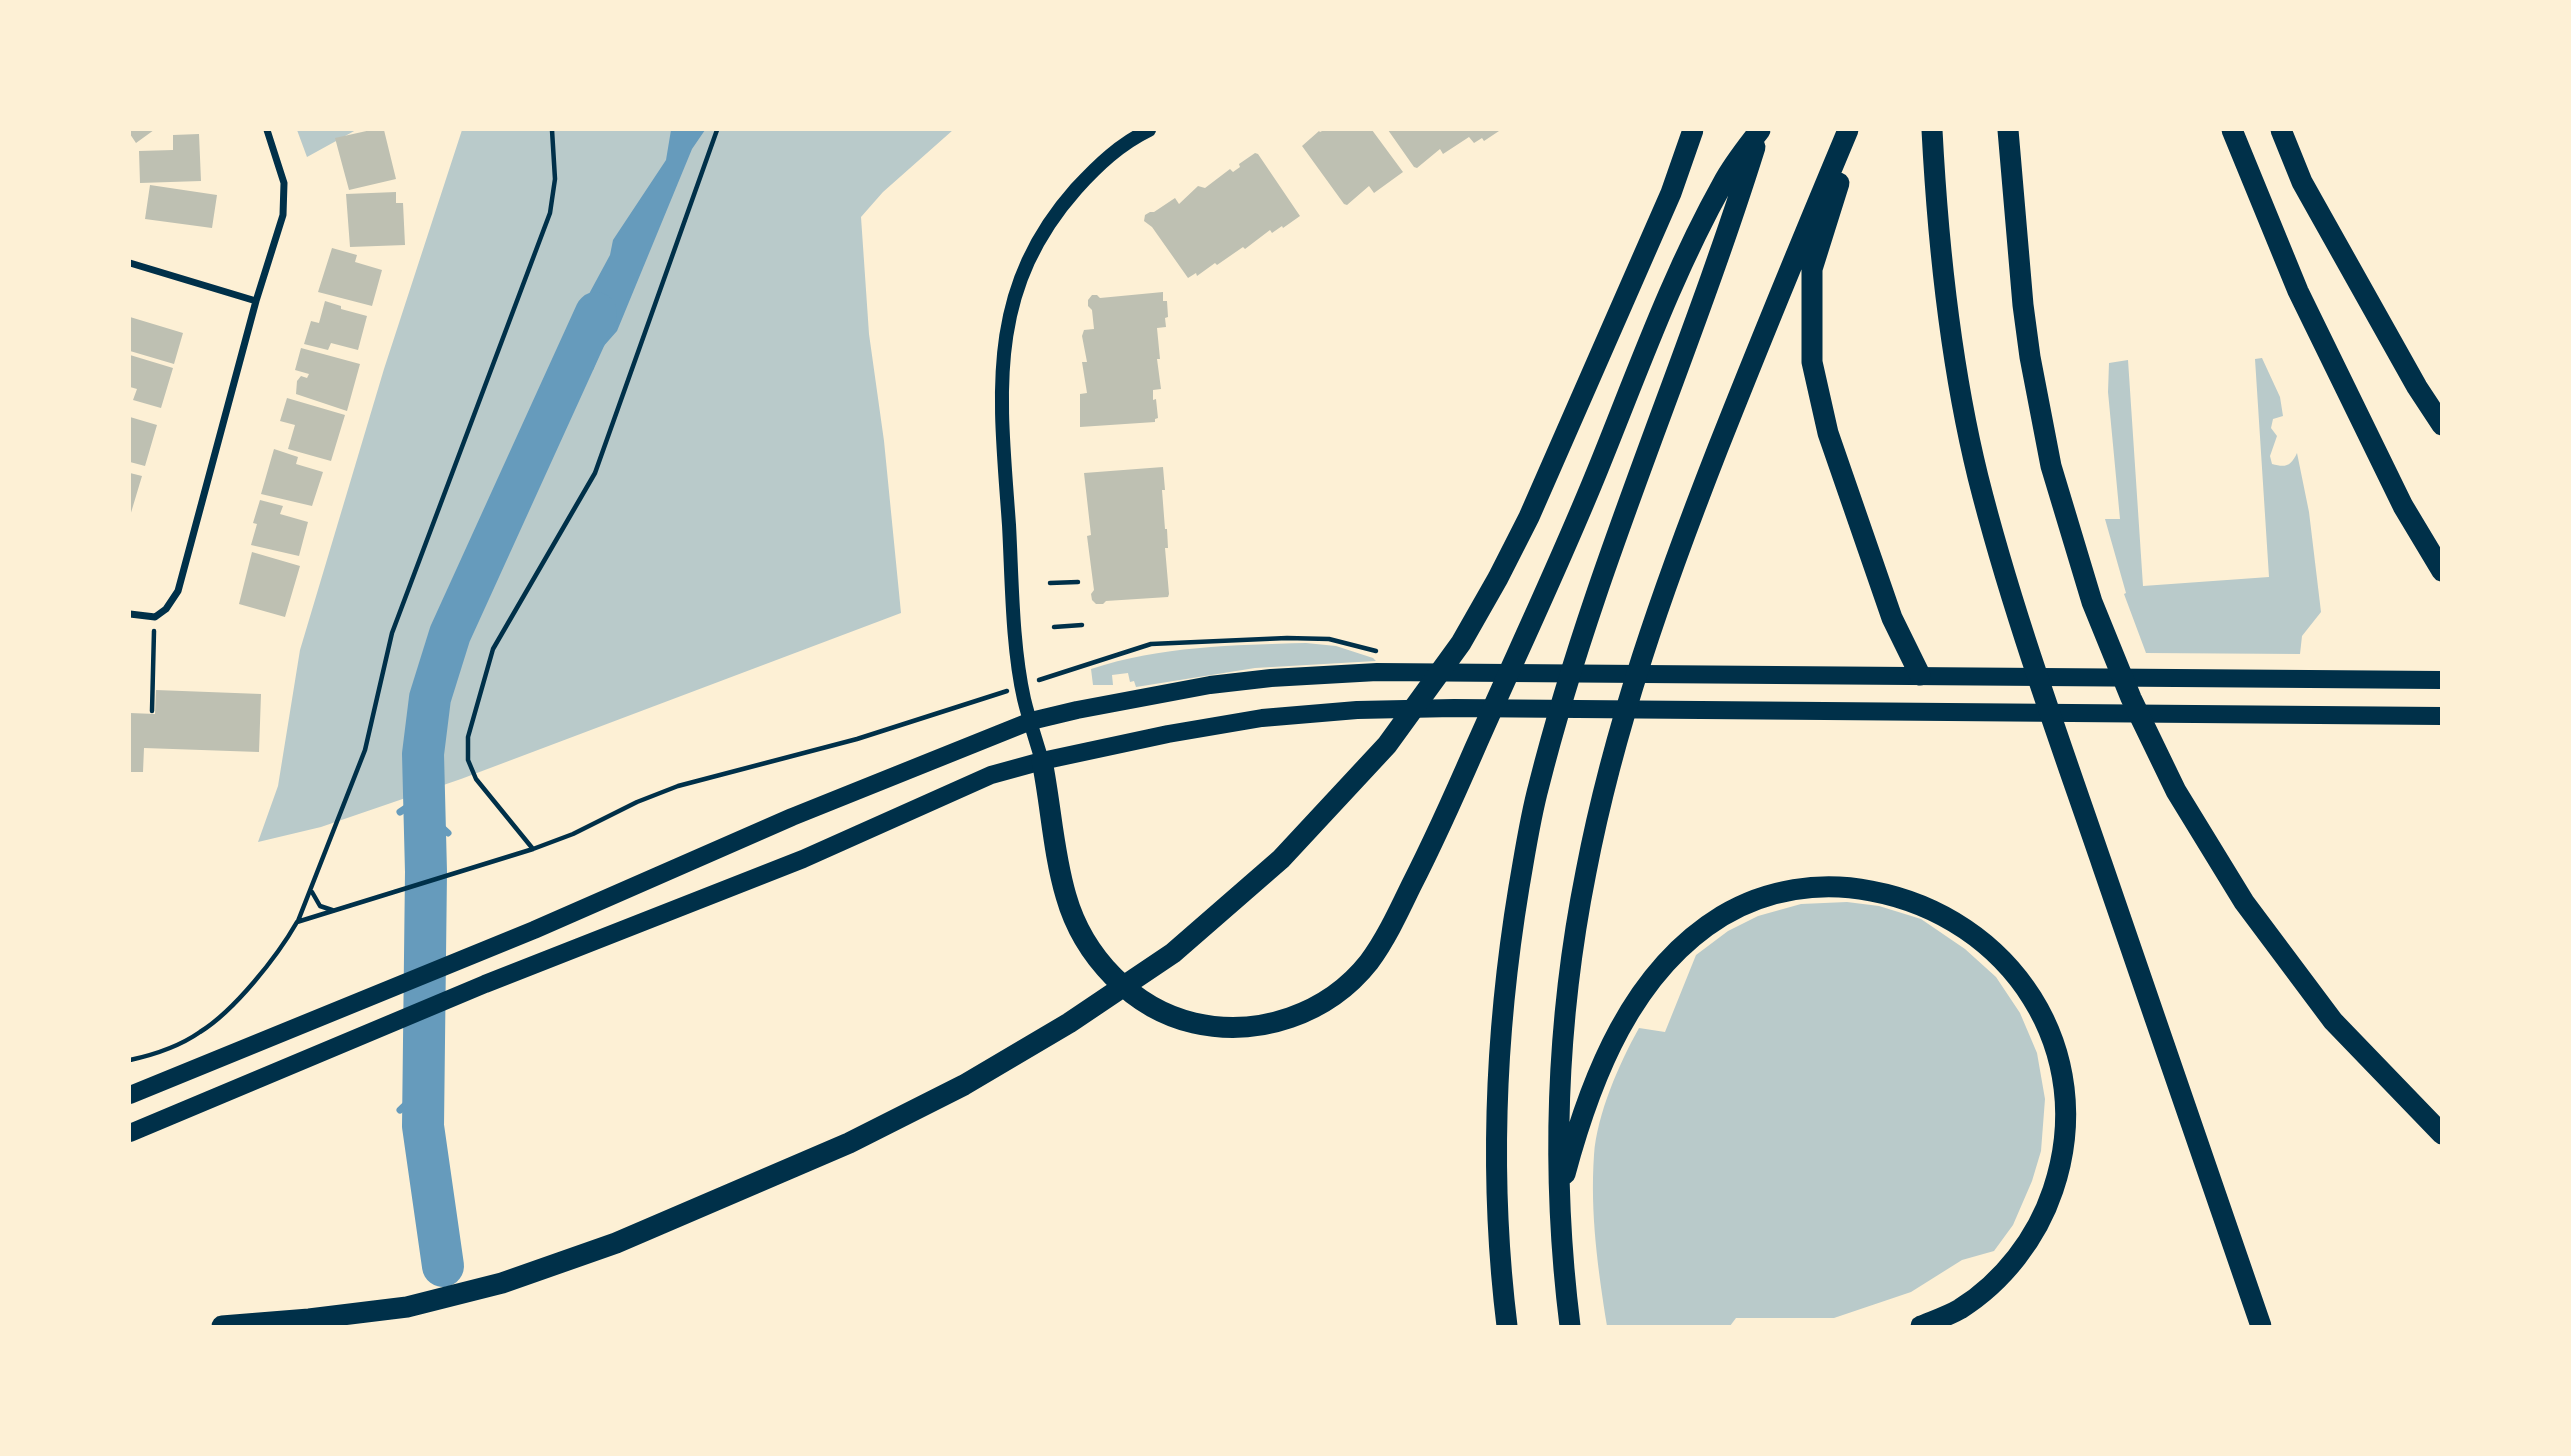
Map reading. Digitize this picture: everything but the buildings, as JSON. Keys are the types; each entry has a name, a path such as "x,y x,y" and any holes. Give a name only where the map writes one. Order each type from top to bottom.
{"highway":[{"path":"222,1326 309,1320 407,1307 458,1296 616,1243 849,1143 964,1085 1069,1023 1173,953 1281,859 1387,745 1461,643 1530,517 1671,193 1693,130"},
{"path":"1042,761 1066,898 1086,942 1133,996 1178,1019 1213,1028 1249,1028 1294,1018 1332,996 1368,963 1396,916 1453,800 1569,540 1687,253 1724,180 1760,130"},
{"path":"1507,1326 1497,1162 1500,1049 1511,938 1538,785 1595,595 1735,212 1760,130"},
{"path":"1570,1326 1559,1207 1558,1102 1564,1014 1583,884 1604,791 1629,699 1670,577 1748,374 1848,130"},
{"path":"1855,130 1812,269 1812,362 1837,460 1892,618 1920,675"},
{"path":"1932,130 1941,255 1958,383 1978,475 2016,610 2260,1326"},
{"path":"2008,130 2017,251 2030,357 2051,466 2092,602 2131,698 2176,791 2244,902 2333,1021 2441,1134"},
{"path":"2232,130 2298,291 2403,506 2441,571"},
{"path":"2281,130 2302,182 2441,425"},
{"path":"1559,1207 1573,1144 1605,1059 1620,1028 1645,989 1682,948 1722,916 1745,904 1778,893 1812,886 1836,886 1905,898 1930,908 1972,933 1990,947 2029,994 2049,1027 2057,1050 2063,1085 2065,1129 2059,1173 2050,1200 2017,1257 1991,1286 1958,1310 1921,1326"}],"main road":[{"path":"1042,761 1022,686 1015,626 1003,448 1002,363 1007,325 1018,281 1054,214 1098,165 1130,139 1149,130"},
{"path":"130,1095 485,950 792,817 1031,721 1210,685 1329,674 1484,671 2441,680"},
{"path":"130,1133 485,984 803,859 974,782 1042,761 1168,734 1262,718 1357,710 1454,708 2441,716"}],"street":[{"path":"130,614 155,617 166,609 178,591 256,301 283,215 284,183 267,130"},
{"path":"130,263 256,301"}],"path":[{"path":"130,1060 154,1054 200,1033 221,1016 280,950 298,922 365,750 392,633 550,213 555,179 552,130"},
{"path":"533,849 476,779 468,760 468,737 491,653 595,472 717,130"},
{"path":"1050,583 1078,582"},
{"path":"152,710 155,617"},
{"path":"1054,627 1082,625"},
{"path":"1086,664 1151,645 1237,639 1329,639 1378,651"},
{"path":"298,922 533,849 573,834 637,802 678,786 857,739 978,701"},
{"path":"312,886 315,901 333,911"},
{"path":"200,1033 205,1042"}],"shaded area":[{"path":"297,130 356,130 307,157"},
{"path":"462,130 953,130 883,192 861,217 869,334 884,441 901,613 461,779 321,827 258,842 278,786 300,650 384,369"},
{"path":"2262,358 2280,397 2283,416 2273,419 2271,428 2277,436 2270,456 2272,464 2284,466 2293,461 2297,453 2309,512 2321,612 2302,636 2300,654 2146,653 2124,594 2126,593 2105,519 2120,519 2108,392 2109,363 2128,360 2143,586 2269,577 2255,359"},
{"path":"1306,643 1336,646 1376,661 1255,668 1136,687 1134,681 1130,682 1128,673 1112,675 1113,685 1093,685 1091,669 1117,661 1171,651"},
{"path":"1847,902 1879,906 1921,919 1965,949 1996,977 2020,1013 2037,1053 2045,1099 2041,1151 2032,1181 2013,1225 1994,1251 1962,1260 1911,1292 1834,1318 1736,1318 1730,1326 1607,1326 1594,1220 1594,1155 1599,1123 1610,1090 1639,1028 1665,1032 1696,955 1728,931 1758,916 1801,904"}],"water":[{"path":"671,130 705,130 692,149 617,331 602,348 593,370 564,362 583,305 610,255 613,240 666,160"}],"waterway":[{"path":"443,1266 423,1126 426,872 423,754 430,698 450,634 596,313"},
{"path":"400,812 424,796"},
{"path":"425,812 448,833"},
{"path":"400,1110 424,1087"}]}
